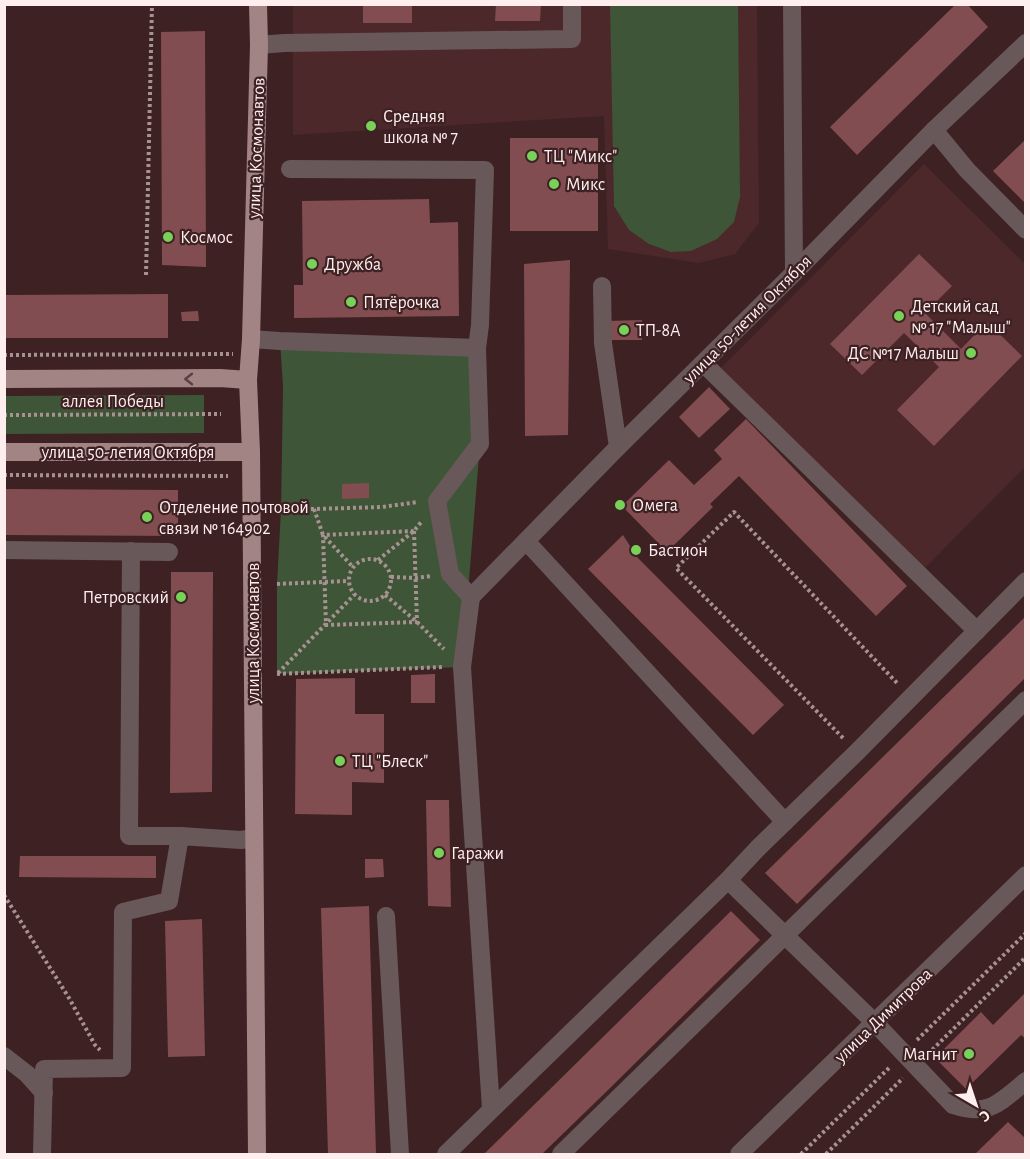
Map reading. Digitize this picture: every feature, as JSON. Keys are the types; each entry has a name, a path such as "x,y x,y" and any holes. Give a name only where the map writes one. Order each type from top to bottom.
{"main road":[{"name":"улица Космонавтов","path":"257,1155 251,452 248,380 260,45 258,4"},
{"path":"4,379 220,378 248,380"},
{"name":"улица 50-летия Октября","path":"4,452 251,452"}],"street":[{"path":"260,45 572,39 572,4"},
{"path":"792,4 794,273"},
{"name":"улица 50-летия Октября","path":"471,597 934,130 1026,43"},
{"path":"934,130 967,170 1026,230"},
{"path":"290,169 485,170 480,325 477,348 480,444 436,501 450,574 471,597 462,667 491,1109"},
{"path":"602,286 603,343 618,447"},
{"path":"250,346 280,341 477,348"},
{"path":"703,363 977,631"},
{"path":"526,541 785,822"},
{"path":"4,550 169,552"},
{"path":"131,551 129,836 180,836 241,840 254,838"},
{"path":"446,1155 728,880 1026,581"},
{"path":"561,1155 1026,700"},
{"path":"42,1155 44,1070 122,1068 123,912 169,902 180,836"},
{"name":"улица Димитрова","path":"739,1155 1026,875"},
{"path":"728,880 875,1023 953,1105 966,1109 988,1108 996,1105 1025,1081"},
{"path":"386,916 400,1155"},
{"path":"4,1056 27,1074 44,1093"}],"path":[{"path":"146,275 152,4"},
{"path":"4,355 250,346"},
{"name":"аллея Победы","path":"4,415 221,414"},
{"path":"4,475 228,476"},
{"path":"281,510 381,507 436,501"},
{"path":"378,560 414,531 436,501"},
{"path":"314,509 323,535 326,625"},
{"path":"857,752 676,568 734,512 911,698"},
{"path":"323,535 414,531"},
{"path":"414,531 417,622"},
{"path":"323,535 353,567"},
{"path":"373,558 382,562 388,568 391,577 389,590 385,595 372,601 362,600 354,595 348,581 353,567 362,560 373,558"},
{"path":"391,577 416,578 450,574"},
{"path":"277,584 348,581"},
{"path":"354,595 277,674 462,667"},
{"path":"385,595 417,622 462,667"},
{"path":"326,625 417,622"},
{"path":"4,895 69,998 94,1045 122,1068"}],"shaded area":[{"name":"Средняя школа № 7","path":"293,5 757,5 759,223 735,254 699,263 608,249 604,116 293,135"},
{"name":"Детский сад № 17 \"Малыш\"","path":"924,164 1025,264 1025,467 924,569 721,368"}],"green space":[{"path":"610,5 738,5 740,197 734,222 717,239 691,251 671,252 649,244 629,230 614,206"},
{"path":"280,341 477,348 480,444 462,667 277,674 277,584 283,386"},
{"path":"204,395 204,433 5,434 5,396"}],"building":[{"path":"363,4 412,4 412,23 363,23"},
{"path":"496,4 541,4 540,21 495,21"},
{"path":"956,4 967,4 988,27 857,155 830,127"},
{"path":"205,31 206,267 162,265 161,32"},
{"name":"Микс","path":"510,138 598,138 598,231 510,231"},
{"path":"1026,139 1026,204 993,171"},
{"path":"429,199 430,223 458,222 459,316 294,318 294,285 303,285 302,201"},
{"name":"ДС №17 Малыш","path":"919,254 952,286 925,313 961,349 987,322 1022,356 934,446 897,410 939,367 904,333 862,375 830,344"},
{"path":"570,260 568,435 525,436 524,264"},
{"path":"168,294 168,338 4,338 4,295"},
{"path":"198,311 199,321 182,321 181,312"},
{"name":"ТП-8А","path":"642,320 642,340 606,340 606,321"},
{"path":"709,387 730,409 699,438 679,417"},
{"path":"746,419 907,586 876,616 739,476 710,504 713,507 667,552 622,506 669,460 694,485 722,459 714,450"},
{"path":"369,483 369,498 342,499 342,484"},
{"path":"4,489 178,490 178,536 4,535"},
{"path":"623,535 637,557 784,705 753,735 588,569"},
{"path":"171,572 213,572 212,792 170,793"},
{"path":"1026,616 1026,677 797,904 765,873"},
{"path":"435,674 435,703 411,703 411,675"},
{"name":"ТЦ \"Блеск\"","path":"355,678 355,714 384,714 384,783 352,782 352,815 295,814 296,679"},
{"name":"Гаражи","path":"426,800 449,800 451,907 428,906"},
{"path":"20,856 156,856 156,878 19,877"},
{"path":"365,859 383,859 384,877 365,878"},
{"path":"369,906 376,1154 328,1154 321,908"},
{"path":"731,911 760,940 607,1091 542,1154 484,1154"},
{"path":"202,919 205,1056 168,1057 165,921"},
{"path":"1026,992 1026,1039 1021,1035 966,1089 935,1058 981,1012 993,1025"},
{"path":"1008,1122 1026,1139 1026,1154 975,1154"}],"place":[{"name":"Средняя школа № 7","path":"371,126"},
{"name":"ТЦ \"Микс\"","path":"532,156"},
{"name":"Микс","path":"554,184"},
{"name":"Космос","path":"168,237"},
{"name":"Дружба","path":"312,264"},
{"name":"Пятёрочка","path":"351,302"},
{"name":"Детский сад № 17 \"Малыш\"","path":"899,316"},
{"name":"ТП-8А","path":"624,330"},
{"name":"ДС №17 Малыш","path":"971,353"},
{"name":"Омега","path":"620,505"},
{"name":"Отделение почтовой связи № 164902","path":"147,517"},
{"name":"Бастион","path":"636,550"},
{"name":"Петровский","path":"181,597"},
{"name":"ТЦ \"Блеск\"","path":"340,761"},
{"name":"Гаражи","path":"439,853"},
{"name":"Магнит","path":"969,1054"}]}
